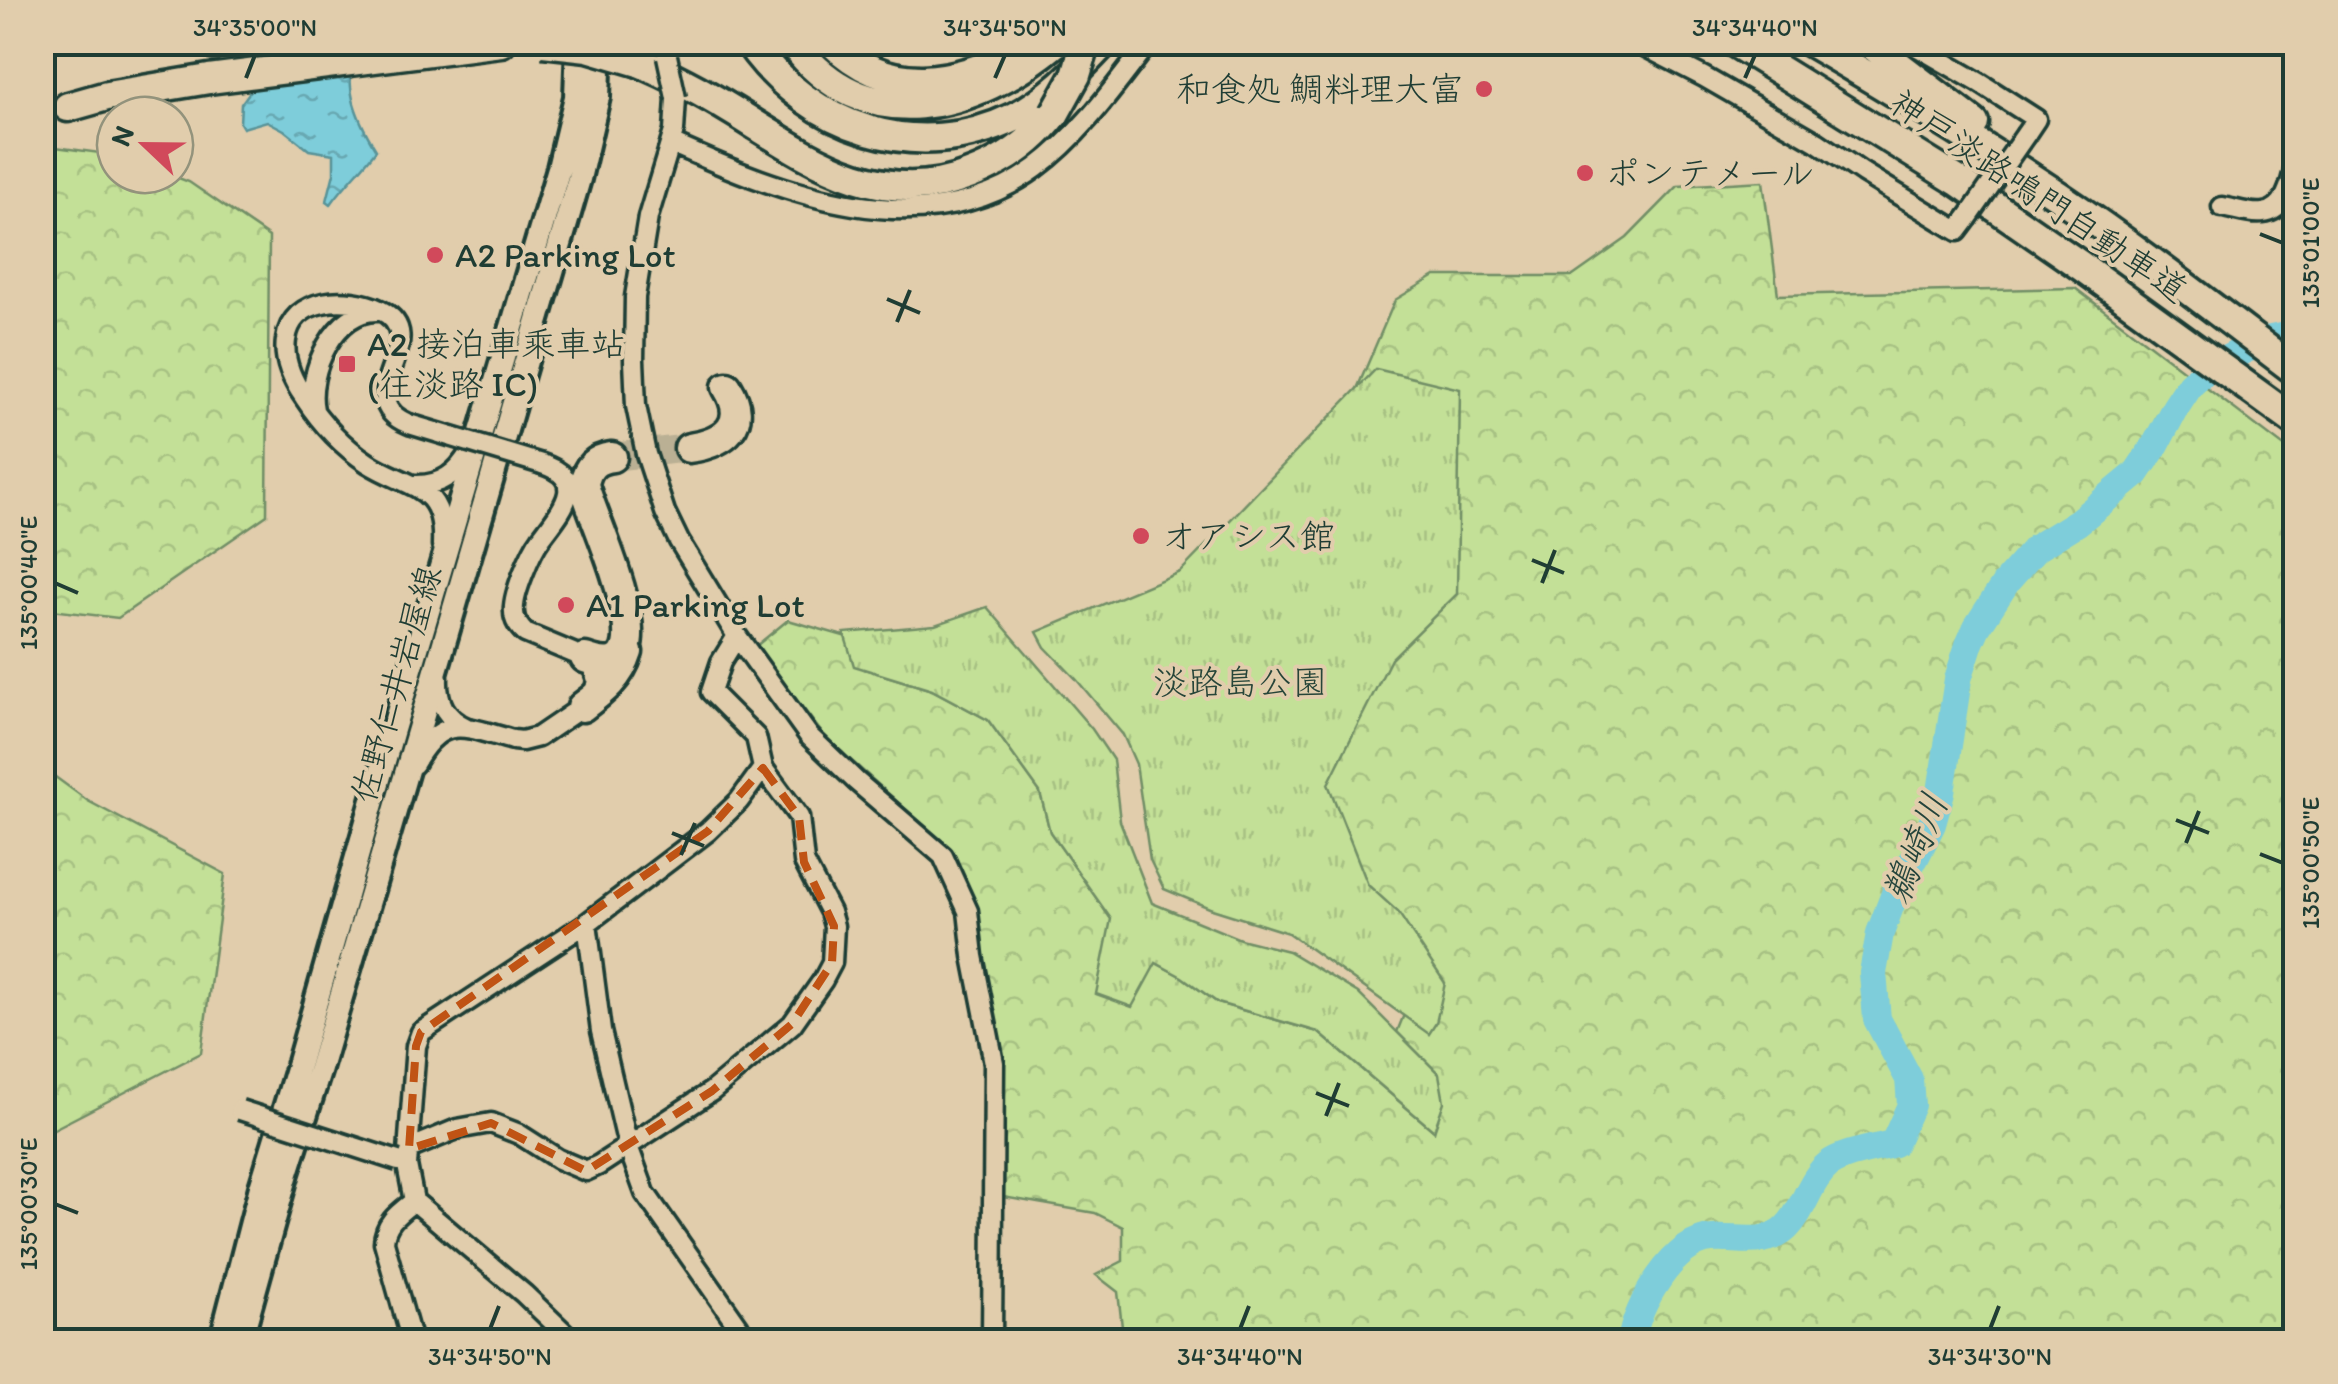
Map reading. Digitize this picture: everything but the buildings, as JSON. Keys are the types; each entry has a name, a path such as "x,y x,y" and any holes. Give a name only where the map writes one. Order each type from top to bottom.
{"highway":[{"path":"68,107 209,79 501,42"},
{"path":"543,42 655,53 684,82 816,161 866,181 912,188 984,170 1024,146 1056,113 1090,45"},
{"path":"749,42 783,83 818,110 880,134 925,139 971,132 1017,116 1060,85 1090,45"},
{"path":"792,42 818,72 846,90 876,102 914,105 956,99 980,90 1027,64 1056,42"},
{"path":"832,42 859,65 914,81 956,75 1037,42"},
{"name":"神戸淡路鳴門自動車道","path":"1734,42 1943,171 2296,422"},
{"name":"神戸淡路鳴門自動車道","path":"1810,42 1976,141 2060,197 2296,371"},
{"path":"1868,42 2007,149 2060,197"},
{"path":"689,448 720,440 732,427 736,403 727,387"},
{"path":"582,707 605,690 618,674 630,636 624,601 584,484 597,460 612,457"},
{"path":"586,658 613,663 624,653 630,636"}],"main road":[{"name":"佐野仁井岩屋線","path":"220,1342 260,1186 568,130 576,90 578,42"},
{"name":"佐野仁井岩屋線","path":"240,1342 588,142 598,98 600,42"}],"street":[{"path":"671,142 764,182 830,202 882,208 963,204 1000,190 1059,149 1149,42"},
{"path":"1636,42 1817,142 1958,231 2036,119 1909,42"},
{"path":"655,53 676,98 674,131 648,217 637,277 636,406 646,454 672,527 738,636 810,736 943,856 968,910 994,1063 992,1342"},
{"path":"2222,207 2265,214 2278,206 2290,185 2296,160"},
{"path":"435,590 442,545 442,523 436,504 415,485 382,471 351,451 314,411 296,384 287,360 286,338 294,319 310,307 334,300 358,302 396,322 400,337 385,388 385,404 394,417 542,464 564,477 568,492 563,509 535,547 514,603 519,627 532,637 586,658 592,665 597,680 595,690 582,707 530,740 513,740 457,724 444,710 438,691 448,628"},
{"path":"314,411 315,378 338,330 355,314 383,312"},
{"path":"415,485 446,479 462,464 475,441 501,368"},
{"path":"240,1110 405,1158 457,1129 491,1123 586,1170 712,1091 792,1024 832,963 834,926 804,862 799,817 763,768 756,737 710,692 720,662 738,636"},
{"path":"386,845 423,748 447,728 467,728"},
{"path":"574,1342 524,1294 414,1202 405,1158 416,1046 421,1032 587,923 708,831 763,768"},
{"path":"587,923 602,1031 628,1146 645,1193 739,1326"},
{"path":"412,1342 384,1242 384,1229 414,1202"}],"highlighted area":[{"path":"763,768 799,817 804,862 834,926 832,963 792,1024 712,1091 586,1171 491,1123 409,1149 416,1046 421,1032 708,831"}],"green space":[{"path":"42,147 95,152 95,195 195,195 195,186 269,237 267,515 118,618 43,609"},
{"path":"1763,181 1778,295 2075,288 2295,455 2295,1341 1102,1341 1122,1327 1118,1292 1096,1275 1123,1261 1123,1227 1095,1213 1003,1197 997,1027 946,845 825,737 756,646 788,620 854,639 864,669 932,690 988,720 1040,792 1050,832 1111,919 1156,963 1218,1003 1318,1032 1434,1131 1439,1074 1397,1032 1415,987 1227,761 1357,389 1395,300 1435,276 1573,276 1627,238 1678,186"},
{"name":"淡路島公園","path":"1376,369 1460,389 1457,594 1391,659 1328,784 1368,885 1398,912 1445,983 1436,1023 1429,1034 1288,933 1164,889 1150,860 1136,764 1123,735 1045,647 1037,632 1180,572"},
{"name":"淡路島公園","path":"987,607 1092,729 1113,760 1120,821 1152,903 1240,939 1288,951 1358,993 1439,1074 1444,1102 1434,1131 1318,1032 1218,1003 1156,963 1132,1007 1096,994 1111,919 1050,832 1040,792 988,720 932,690 854,666 844,633 935,625"},
{"path":"43,768 88,801 225,874 201,1053 46,1133 43,1143"}],"water":[{"path":"250,43 352,43 353,98 376,150 331,204 327,201 334,154 309,150 267,121 243,128 240,123 241,104 261,67"}],"waterway":[{"name":"鵜崎川","path":"1631,1342 1649,1295 1684,1251 1712,1239 1760,1239 1778,1234 1792,1221 1816,1178 1829,1164 1894,1143 1911,1105 1909,1079 1877,1019 1873,973 1880,933 1902,875 1932,824 1941,792 1958,679 1977,627 2007,581 2036,548 2078,522 2136,474 2190,385 2206,370 2271,339 2296,334"}],"tunnel":[{"path":"612,457 689,448"}],"place":[{"name":"和食処 鯛料理大富","path":"1484,89"},
{"name":"ポンテメール","path":"1585,173"},
{"name":"A2 Parking Lot","path":"435,255"},
{"name":"A2 接泊車乘車站 (往淡路 IC)","path":"347,364"},
{"name":"オアシス館","path":"1141,536"},
{"name":"A1 Parking Lot","path":"566,605"}]}
